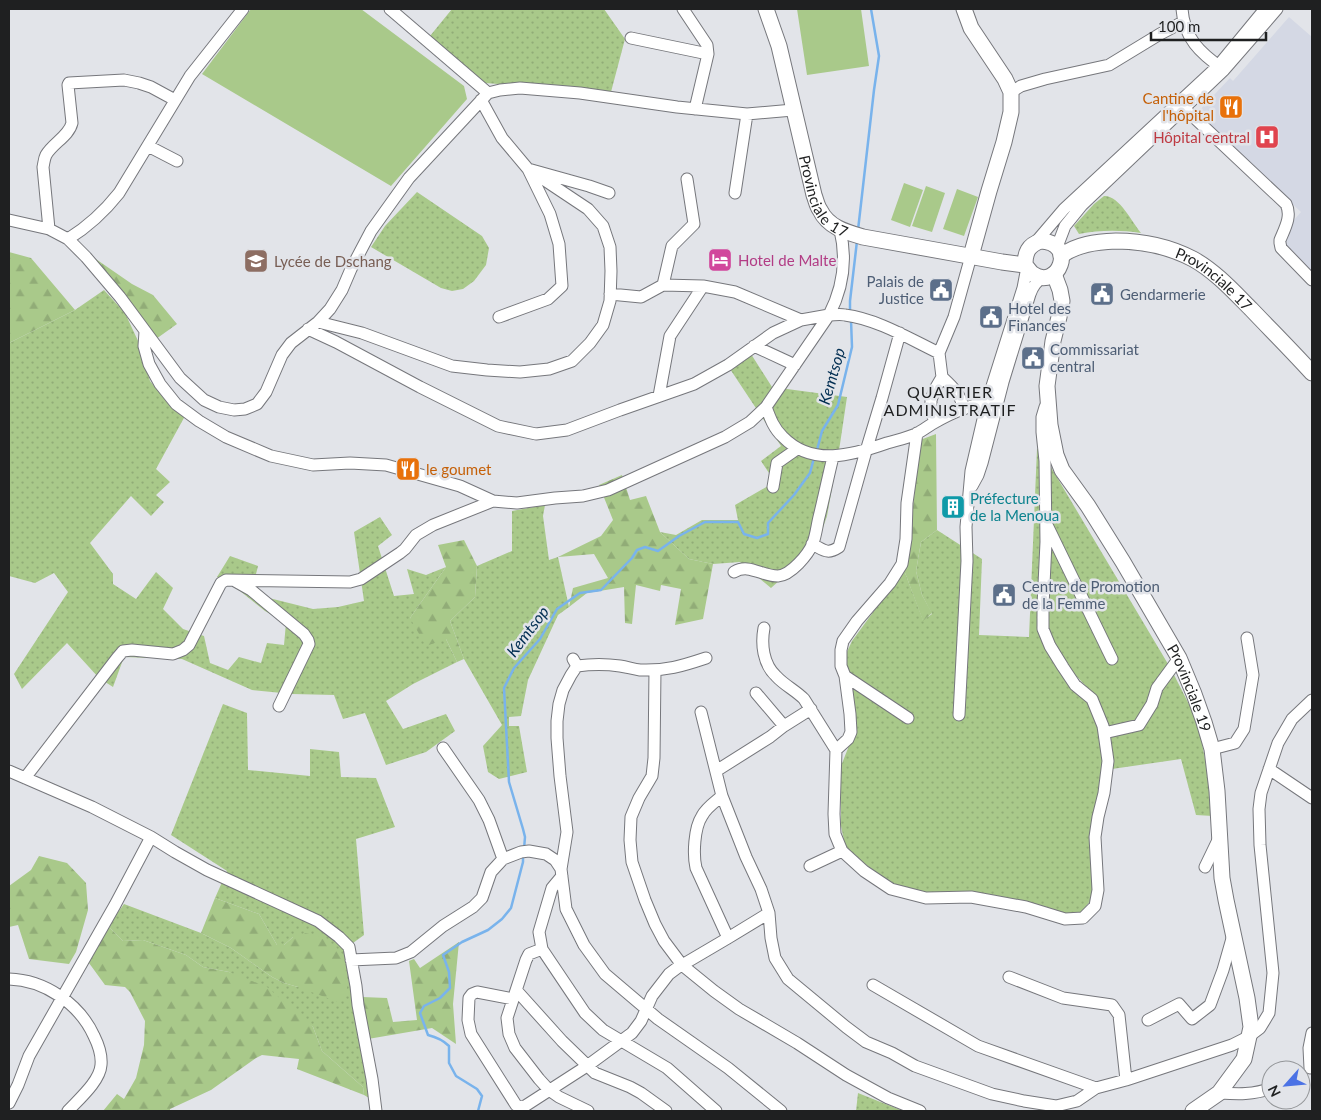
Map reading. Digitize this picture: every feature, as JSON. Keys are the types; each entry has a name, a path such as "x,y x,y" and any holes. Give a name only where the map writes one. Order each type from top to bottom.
{"main road":[{"name":"Provinciale 17","path":"766,9 779,46 814,195 820,211 829,222 851,233 1026,266"},
{"path":"964,9 971,28 1005,79 1011,92 1011,112 1004,142 971,256"},
{"path":"1047,241 1052,243 1059,252 1060,266 1048,276 1034,274 1026,266 1027,251 1035,242 1047,241"},
{"name":"Provinciale 17","path":"1059,252 1086,244 1126,241 1144,243 1176,251 1195,260 1212,272 1236,294 1312,372"},
{"name":"Provinciale 19","path":"1048,276 1060,290 1062,301 1047,386 1052,439 1056,455 1062,470 1088,506 1118,554 1179,658 1191,685 1212,749 1217,790 1222,878 1249,1013 1250,1027 1244,1060 1219,1093 1194,1111"}],"street":[{"path":"68,239 80,232 105,210 119,193 190,76 243,9"},
{"path":"390,9 484,97 502,138 528,169 550,214 560,244 562,286 548,299 498,317"},
{"path":"683,9 707,46 708,54 695,109"},
{"path":"1182,9 1183,22 1190,37 1200,51 1221,68"},
{"path":"1059,252 1065,226 1070,219 1106,178 1221,68 1265,9"},
{"path":"1035,242 1064,209 1106,178 1184,108 1277,9"},
{"path":"1011,92 1021,86 1045,79 1109,65 1183,22"},
{"path":"630,38 708,54"},
{"path":"49,229 43,167 45,157 50,150 71,129 69,83 124,80 139,82 175,100"},
{"path":"9,220 49,229 68,239 120,297 180,378 204,400 219,407 234,410 245,409 257,404 266,392 282,355 291,342 318,322 330,309 342,290 350,269 371,230 409,178 484,97 500,90 520,88 580,93 695,109 747,114 794,110"},
{"path":"1184,108 1286,204 1289,215 1280,240 1281,248 1312,280"},
{"path":"735,192 747,114"},
{"path":"148,146 177,161"},
{"path":"528,169 609,193"},
{"path":"318,322 362,333 452,366 520,372 549,369 572,361 590,343 603,325 610,302 610,247 603,226 588,209 528,169"},
{"path":"663,285 672,246 694,224 687,178"},
{"path":"145,332 144,346 149,364 160,384 176,404 199,421 226,437 271,456 313,465 350,463 386,465 460,486 493,501 517,503 583,496 608,490 725,438 750,422 766,408 829,315 836,301 842,278 843,245 851,233"},
{"path":"935,422 931,411 931,400 935,388 942,378 939,353 954,317 971,256"},
{"path":"992,403 1023,288 1026,266"},
{"path":"959,715 970,470 1033,286 1037,281 1048,276"},
{"path":"610,294 641,297 663,285 703,286 735,292 801,320"},
{"path":"659,396 670,336 703,286"},
{"path":"308,329 498,426 536,434 567,430 694,384 728,365 773,333 801,320 829,315 849,316 870,321 900,333 939,353"},
{"path":"812,544 832,552 839,547 900,333"},
{"path":"754,346 795,365"},
{"path":"942,378 954,388 961,398 964,409"},
{"path":"764,628 763,651 774,675 798,692 811,709 836,750 835,834 842,851 864,871 891,889 926,898 971,897 1026,907 1065,919 1083,918 1095,906 1098,890 1095,837 1108,761 1103,726 1092,699 1075,685 1050,646 1044,629 1045,461 1042,417 1048,398"},
{"path":"766,408 774,426 782,437 797,449 812,454 833,457 866,450 917,433 935,422 964,409 992,403"},
{"path":"836,750 848,739 852,732 840,657 843,641 857,621 890,583 902,564 906,540 907,503 917,433"},
{"path":"774,487 777,463 797,449"},
{"path":"734,572 743,568 766,575 780,576 791,572 800,562 812,544 833,457"},
{"path":"25,778 123,651 132,650 173,654 183,650 189,645 221,583 226,580 350,582 361,579 405,549 416,535 433,525 493,501"},
{"path":"1045,522 1112,660"},
{"path":"234,580 251,590 304,634 308,640 309,644 279,706"},
{"path":"1212,749 1235,743 1244,729 1253,675 1247,638"},
{"path":"706,658 671,669 655,670 638,670 606,664 575,663 563,690 557,722 560,776 567,832 562,873 566,909 584,945 605,974 665,1024 728,1068 781,1111"},
{"path":"1104,733 1139,726 1152,704 1157,688 1179,658"},
{"path":"655,670 652,776 639,798 631,817 630,840 632,862 645,900 664,941 682,965 739,1009 797,1043 846,1075 888,1098 920,1111"},
{"path":"844,676 908,718"},
{"path":"756,693 784,726"},
{"path":"701,712 722,796 769,913 775,958 788,979 866,1042 892,1053 915,1066 992,1094 1024,1102 1056,1106 1077,1101 1096,1088 1232,1045 1260,1028 1269,1013 1273,973 1260,846 1259,809 1261,793 1278,744 1292,719 1312,700"},
{"path":"716,771 811,709"},
{"path":"443,748 479,800 489,820 503,859"},
{"path":"1269,769 1312,798"},
{"path":"9,771 92,807 151,837 207,870 318,921 339,937 349,948 376,1111"},
{"path":"722,796 702,816 696,833 694,861 728,938"},
{"path":"1205,868 1219,836"},
{"path":"9,1103 29,1056 115,906 151,837"},
{"path":"810,866 842,851"},
{"path":"351,960 396,958 411,952 443,926 478,903 482,898 491,872 503,859 521,852 546,854 555,860 562,873"},
{"path":"562,873 552,888 539,932 542,949 585,1013 603,1030 620,1042 667,1068 714,1111"},
{"path":"666,1111 630,1087 595,1073 587,1066 515,995 477,992 469,998 468,1020 471,1034 516,1105 520,1108 587,1066 632,1033 641,1021 652,996 669,974 769,913"},
{"path":"1148,1020 1179,1004 1192,1019 1210,1005 1223,970 1233,934"},
{"path":"542,949 529,954 526,960 508,1018 509,1034 515,1048 549,1090 558,1097 588,1111"},
{"path":"1009,977 1063,998 1112,1005 1119,1015 1126,1080"},
{"path":"9,979 16,979 40,986 62,997 89,1025 99,1046 101,1066 96,1079 68,1111"},
{"path":"873,985 978,1046 1096,1088"},
{"path":"1308,1060 1308,1048 1312,1033"},
{"path":"1219,1093 1244,1094 1261,1090"}],"shaded area":[{"name":"Hôpital central","path":"1289,17 1312,37 1312,276 1285,243 1288,231 1301,212 1197,113 1230,78 1233,81"}],"green space":[{"path":"251,9 361,9 464,86 467,99 391,186 202,74"},
{"path":"452,9 604,9 625,39 611,92 484,83 430,36"},
{"path":"797,9 861,9 869,66 807,75"},
{"path":"904,183 923,190 910,227 891,220"},
{"path":"926,186 945,193 932,232 912,226"},
{"path":"957,189 978,197 964,236 943,229"},
{"path":"417,192 482,236 489,248 486,265 474,281 463,289 452,291 441,288 371,247 385,226"},
{"path":"1104,196 1110,197 1120,204 1141,233 1110,231 1079,234 1074,226"},
{"path":"9,252 31,258 75,310 9,343"},
{"path":"90,255 132,284 153,295 177,324 156,339"},
{"path":"104,290 125,313 139,343 150,381 171,407 185,416 156,469 170,482 156,495 164,502 151,516 131,496 90,543 113,574 113,584 136,599 156,572 173,588 163,609 183,629 204,636 210,663 228,670 239,657 261,663 267,643 284,645 286,623 265,611 240,591 217,577 230,556 258,566 253,586 269,598 313,609 338,607 364,601 354,532 380,517 392,535 378,546 394,596 414,594 407,569 426,575 446,567 410,618 446,639 457,662 413,684 386,701 403,729 446,714 455,731 426,752 386,765 365,713 343,719 334,695 292,694 252,690 182,659 124,657 113,687 99,678 67,643 22,689 14,674 68,592 54,573 35,583 9,576 9,343 75,310"},
{"path":"751,354 772,387 847,397 827,516 816,548 771,588 740,562 713,564 689,559 660,532 676,535 702,520 738,520 735,505 775,482 761,461 781,446 730,369"},
{"path":"936,434 937,530 921,542 916,571 922,595 932,613 923,621 904,570 907,564 920,440"},
{"path":"1047,447 1049,464 1171,669 1198,722 1208,775 1213,816 1196,815 1181,759 1105,770 1094,888 1090,901 1080,915 1065,915 928,895 895,886 846,850 841,826 841,766 854,733 849,677 845,656 852,641 904,570 923,620 932,614 922,595 916,571 921,542 937,530 982,559 979,635 1029,637 1037,449","holes":["1066,665 1096,697 1072,687"]},
{"path":"622,475 630,500 646,496 660,532 689,559 713,564 703,619 675,625 681,589 661,585 660,591 636,585 632,624 625,623 624,587 587,593 569,607 573,588 608,578 594,554 558,557 601,536 613,520 599,485"},
{"path":"545,505 543,516 549,560 558,557 569,607 558,615 528,680 521,716 509,717 509,726 519,726 527,772 499,779 488,772 483,746 502,725 464,659 450,621 475,597 477,566 512,551 512,511"},
{"path":"464,540 477,566 475,597 450,621 464,659 457,662 446,639 426,646 410,618 446,567 438,545"},
{"path":"223,704 247,713 248,770 310,776 310,749 339,752 341,777 376,778 395,827 356,839 364,935 353,943 368,1039 381,1105 364,1095 363,1087 322,1051 313,1027 229,972 203,967 186,955 143,940 123,941 108,926 124,904 201,933 231,948 272,977 298,987 293,937 284,945 277,945 259,914 215,898 227,871 171,835"},
{"path":"39,856 67,863 86,883 88,910 76,952 69,964 29,959 18,925 9,927 9,886 31,870"},
{"path":"215,898 259,914 277,945 284,945 293,937 305,933 318,936 335,946 344,957 347,970 347,992 338,1002 284,983 272,977 231,948 201,933"},
{"path":"108,926 123,941 143,940 186,955 203,967 229,972 267,987 313,1027 322,1051 363,1087 364,1095 297,1069 299,1059 262,1055 211,1090 170,1109 170,1111 103,1111 117,1094 124,1099 136,1078 144,1045 145,1021 130,992 125,987 105,985 89,963"},
{"path":"459,942 453,1004 456,1044 432,1028 368,1039 362,997 387,998 393,1022 417,1020 409,961 414,959 420,968"},
{"path":"858,1093 903,1111 856,1111"}],"waterway":[{"name":"Kemtsop","path":"858,230 879,56 871,9"},
{"name":"Kemtsop","path":"850,312 857,241"},
{"name":"Kemtsop","path":"817,450 822,431 838,405 852,347 851,320"},
{"name":"Kemtsop","path":"524,849 525,837 509,782 504,688 514,668 540,639 557,609 580,593 601,590 632,558 637,550 645,547 658,551 679,536 705,522 738,522 744,534 757,538 768,534 768,523 794,495 810,473 814,458"},
{"name":"Kemtsop","path":"478,1111 482,1096 477,1089 456,1076 449,1063 449,1046 439,1039 428,1035 420,1013 424,1006 440,998 450,988 449,972 443,955 462,942 488,930 502,919 511,908 523,862 523,854"}],"place":[{"name":"Cantine de l'hôpital","path":"1231,107"},
{"name":"Hôpital central","path":"1267,137"},
{"name":"Hotel de Malte","path":"720,260"},
{"name":"Lycée de Dschang","path":"256,261"},
{"name":"Palais de Justice","path":"941,290"},
{"name":"Gendarmerie","path":"1102,294"},
{"name":"Hotel des Finances","path":"991,317"},
{"name":"Commissariat central","path":"1033,358"},
{"name":"le goumet","path":"408,469"},
{"name":"Préfecture de la Menoua","path":"953,507"},
{"name":"Centre de Promotion de la Femme","path":"1004,595"}],"district":[{"name":"QUARTIER ADMINISTRATIF","path":"950,400"}]}
